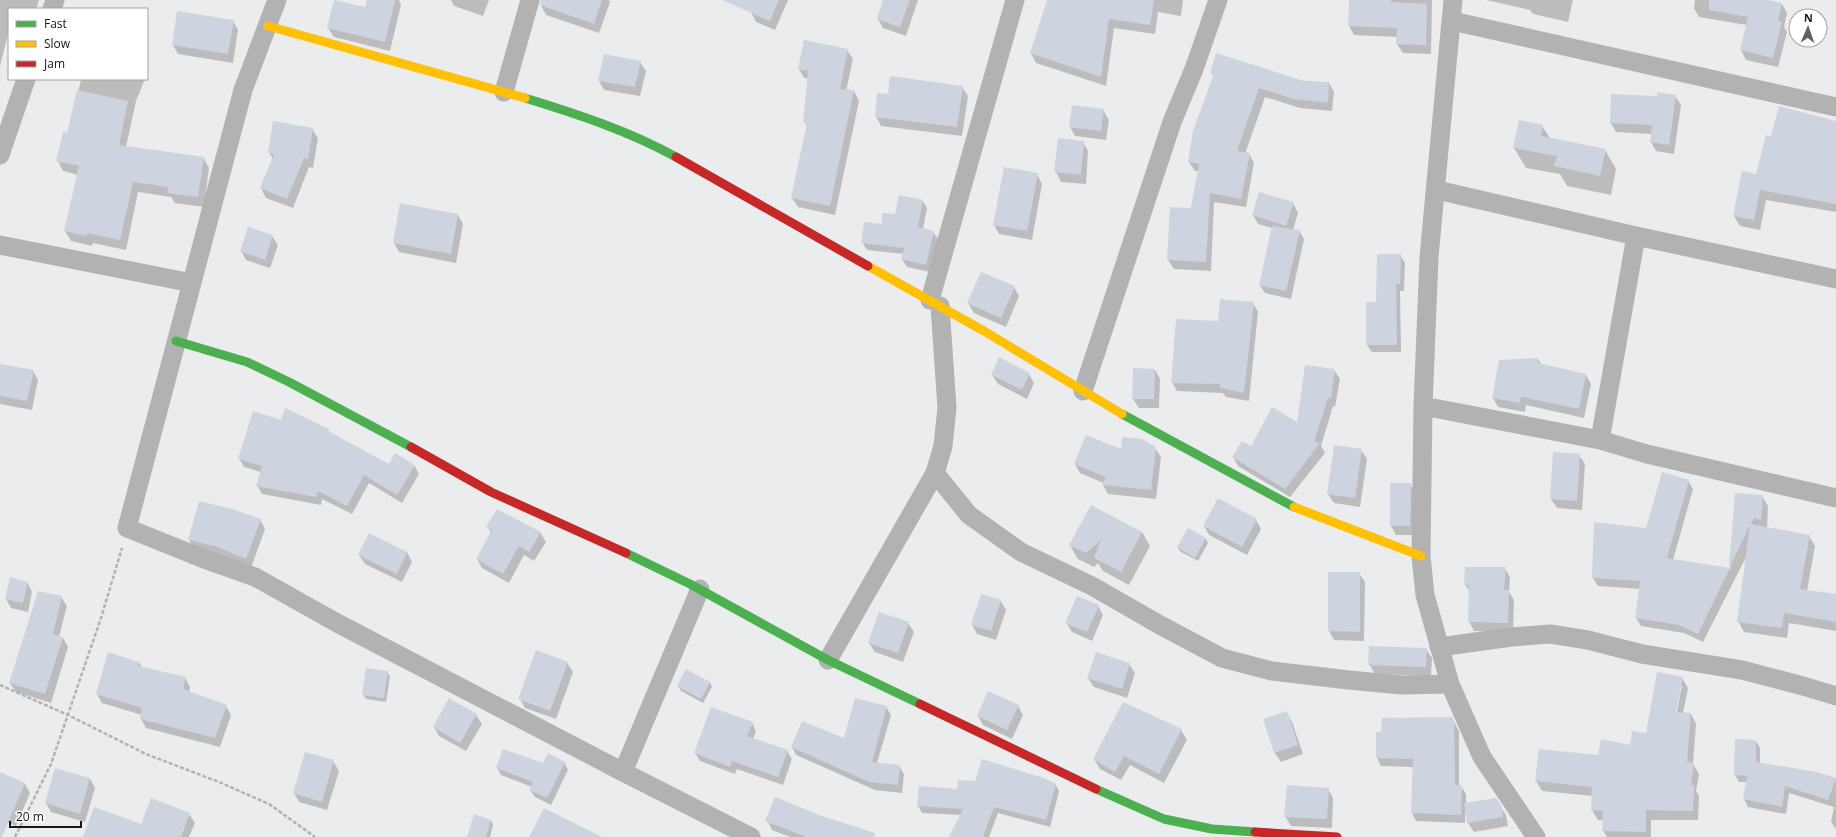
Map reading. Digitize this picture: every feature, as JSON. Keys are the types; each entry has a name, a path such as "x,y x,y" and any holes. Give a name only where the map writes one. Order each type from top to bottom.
{"street":[{"path":"277,0 243,90 127,528 204,560 255,577 339,624 751,837"},
{"path":"504,92 530,0"},
{"path":"828,660 935,473 943,446 947,408 935,303 1015,0"},
{"path":"1083,391 1172,122 1194,69 1218,0"},
{"path":"1453,0 1437,190 1429,258 1423,406 1421,556 1425,595 1450,684 1482,757 1536,837"},
{"path":"1452,21 1836,107"},
{"path":"268,26 504,92 586,117 623,131 656,146 984,331 1083,391 1289,505 1421,556"},
{"path":"0,155 26,80"},
{"path":"1437,190 1636,236 1836,279"},
{"path":"1600,440 1636,236"},
{"path":"0,245 192,283"},
{"path":"176,340 247,362 374,426 491,492 640,559 700,589 828,660 1110,796 1164,819 1212,829 1337,837"},
{"path":"1423,406 1600,440 1647,454 1836,498"},
{"path":"935,473 969,516 1022,552 1092,586 1222,658 1272,671 1349,680 1402,685 1450,684"},
{"path":"623,772 700,589"},
{"path":"1439,647 1512,637 1550,634 1588,640 1642,654 1742,670 1836,696"}],"path":[{"path":"15,837 51,764 111,586 127,528"},
{"path":"0,685 68,715 146,754 219,782 269,804 315,837"}],"building":[{"path":"334,0 365,7 367,0 395,0 385,42 327,28"},
{"path":"541,0 602,0 594,24 540,5"},
{"path":"722,0 779,0 770,21"},
{"path":"883,0 910,0 900,27 877,19"},
{"path":"1047,0 1154,0 1150,25 1109,19 1101,77 1030,53"},
{"path":"1349,0 1391,0 1391,2 1427,4 1426,45 1396,44 1397,28 1348,26"},
{"path":"1709,0 1768,0 1782,3 1778,21 1782,22 1773,58 1740,50 1748,17 1709,10"},
{"path":"177,11 234,20 228,54 172,45"},
{"path":"804,40 848,49 840,89 854,90 830,206 791,198 807,123 803,123 808,71 798,69"},
{"path":"1216,53 1304,81 1329,82 1328,103 1294,99 1259,88 1237,151 1250,153 1241,199 1210,193 1206,262 1167,260 1170,207 1191,208 1199,164 1188,162 1193,131 1214,74 1210,73"},
{"path":"604,54 641,61 635,87 598,81"},
{"path":"890,76 963,86 957,127 875,117 877,93 888,94"},
{"path":"77,90 128,101 119,145 204,157 198,197 168,193 168,187 133,182 120,240 87,233 86,236 64,231 79,166 56,161 63,132 67,133"},
{"path":"1657,92 1676,95 1669,145 1650,142 1652,125 1610,123 1611,94 1657,96"},
{"path":"1072,105 1104,109 1101,131 1069,127"},
{"path":"1779,106 1836,121 1836,204 1760,190 1754,220 1733,216 1742,171 1756,174 1766,135 1771,136"},
{"path":"1519,120 1543,125 1541,136 1606,149 1600,176 1554,166 1557,156 1513,148"},
{"path":"273,121 313,128 308,159 304,158 287,199 260,188 274,154 268,152"},
{"path":"1058,138 1084,141 1081,175 1054,172"},
{"path":"1004,167 1038,173 1027,231 993,225"},
{"path":"1259,192 1294,202 1286,226 1252,215"},
{"path":"899,195 923,200 918,227 934,231 926,265 901,259 904,248 861,243 864,222 882,224 882,213 895,214"},
{"path":"400,203 458,214 451,254 393,243"},
{"path":"1272,226 1300,230 1286,291 1259,285"},
{"path":"248,227 273,235 265,260 240,251"},
{"path":"1377,254 1401,254 1400,284 1396,284 1397,345 1366,345 1366,302 1376,302"},
{"path":"981,272 1015,286 1001,318 967,303"},
{"path":"1220,299 1254,302 1244,393 1220,388 1220,384 1171,383 1176,319 1218,321"},
{"path":"999,357 1030,373 1022,390 991,375"},
{"path":"1538,358 1538,363 1586,374 1579,409 1521,397 1520,403 1492,398 1499,360"},
{"path":"0,364 34,370 27,401 0,396"},
{"path":"1305,365 1335,369 1331,398 1328,398 1314,442 1320,443 1285,489 1232,457 1242,441 1251,446 1272,407 1297,422"},
{"path":"1133,368 1155,369 1154,399 1132,399"},
{"path":"285,408 329,429 328,431 389,464 395,453 415,465 397,495 364,475 347,506 318,491 316,497 256,486 262,466 238,459 253,411 281,420"},
{"path":"1086,435 1121,449 1122,437 1142,439 1156,447 1151,490 1102,485 1106,477 1074,464"},
{"path":"1334,445 1362,449 1355,498 1327,494"},
{"path":"1553,452 1580,454 1577,501 1550,499"},
{"path":"1662,472 1689,480 1667,558 1730,568 1698,634 1679,625 1635,618 1640,581 1592,578 1594,522 1646,528"},
{"path":"1390,483 1411,483 1410,526 1390,526"},
{"path":"1735,493 1763,495 1761,520 1754,518 1751,524 1810,535 1800,589 1836,594 1836,622 1784,613 1782,628 1737,622 1750,525 1729,567"},
{"path":"1218,498 1257,519 1242,547 1203,526"},
{"path":"199,501 232,509 261,519 246,559 215,546 188,540"},
{"path":"1091,505 1142,532 1121,572 1094,558 1101,540 1086,553 1069,545"},
{"path":"497,509 541,532 529,552 519,546 503,574 476,559 492,530 486,527"},
{"path":"1188,528 1206,538 1195,558 1177,547"},
{"path":"369,533 407,552 397,574 358,555"},
{"path":"1465,567 1506,567 1504,590 1509,590 1508,623 1468,622 1469,585 1464,585"},
{"path":"1328,572 1360,572 1360,632 1328,631"},
{"path":"10,577 28,582 23,603 5,599"},
{"path":"38,591 62,596 53,634 63,637 45,694 9,683"},
{"path":"981,594 1001,600 991,631 971,625"},
{"path":"1077,596 1099,605 1087,632 1065,623"},
{"path":"879,612 909,622 898,653 868,643"},
{"path":"1369,646 1427,648 1426,667 1368,665"},
{"path":"536,650 568,662 550,711 518,699"},
{"path":"108,652 139,662 138,666 186,677 183,689 227,705 215,738 140,719 142,708 96,694"},
{"path":"1096,652 1130,663 1122,689 1087,678"},
{"path":"366,668 388,671 384,698 362,695"},
{"path":"686,669 710,682 701,699 677,686"},
{"path":"1657,672 1683,677 1676,712 1691,713 1687,762 1694,763 1691,785 1694,785 1693,811 1646,810 1646,832 1602,831 1603,811 1591,810 1592,787 1535,781 1539,749 1598,755 1601,739 1630,745 1632,731 1646,733"},
{"path":"988,691 1019,705 1007,730 977,716"},
{"path":"449,698 477,714 460,743 433,727"},
{"path":"855,698 887,706 872,762 900,765 898,785 869,782 791,747 802,721 844,738"},
{"path":"1123,702 1182,729 1159,774 1124,756 1115,772 1093,759"},
{"path":"711,707 753,722 747,736 788,750 778,777 732,761 730,767 694,753"},
{"path":"1287,711 1298,745 1274,753 1263,719"},
{"path":"1452,717 1454,721 1455,785 1462,785 1461,815 1411,813 1413,759 1376,758 1376,732 1381,732 1382,718"},
{"path":"1735,739 1756,740 1756,762 1817,772 1836,778 1828,800 1785,786 1782,807 1743,799 1747,776 1734,775"},
{"path":"503,749 543,763 548,753 565,762 547,798 529,790 533,782 496,768"},
{"path":"305,752 334,760 322,802 293,793"},
{"path":"982,759 1044,778 1056,784 1046,820 994,807 983,837 949,837 963,809 917,806 919,786 957,789 958,780 975,781"},
{"path":"55,768 90,778 80,814 45,803"},
{"path":"0,772 25,783 2,837 0,837"},
{"path":"1287,785 1329,788 1327,819 1284,817"},
{"path":"775,797 819,815 875,833 874,837 806,837 765,821"},
{"path":"151,798 190,813 181,837 83,837 94,807 141,824"},
{"path":"1496,798 1501,805 1503,817 1467,823 1464,803"},
{"path":"544,808 602,837 529,837"},
{"path":"474,814 491,820 486,837 467,837"}],"traffic: fast":[{"path":"525,98 621,131 676,157"},
{"path":"176,341 247,362 289,382 411,447"},
{"path":"1122,414 1294,507"},
{"path":"626,553 690,584 828,660 920,704"},
{"path":"1096,789 1164,819 1212,829 1255,832"}],"traffic: slow":[{"path":"268,26 525,98"},
{"path":"868,266 984,331 1122,414"},
{"path":"1294,507 1421,556"}],"traffic: jam":[{"path":"676,157 868,266"},
{"path":"411,447 491,492 626,553"},
{"path":"920,704 1096,789"},
{"path":"1255,832 1337,837"}]}
